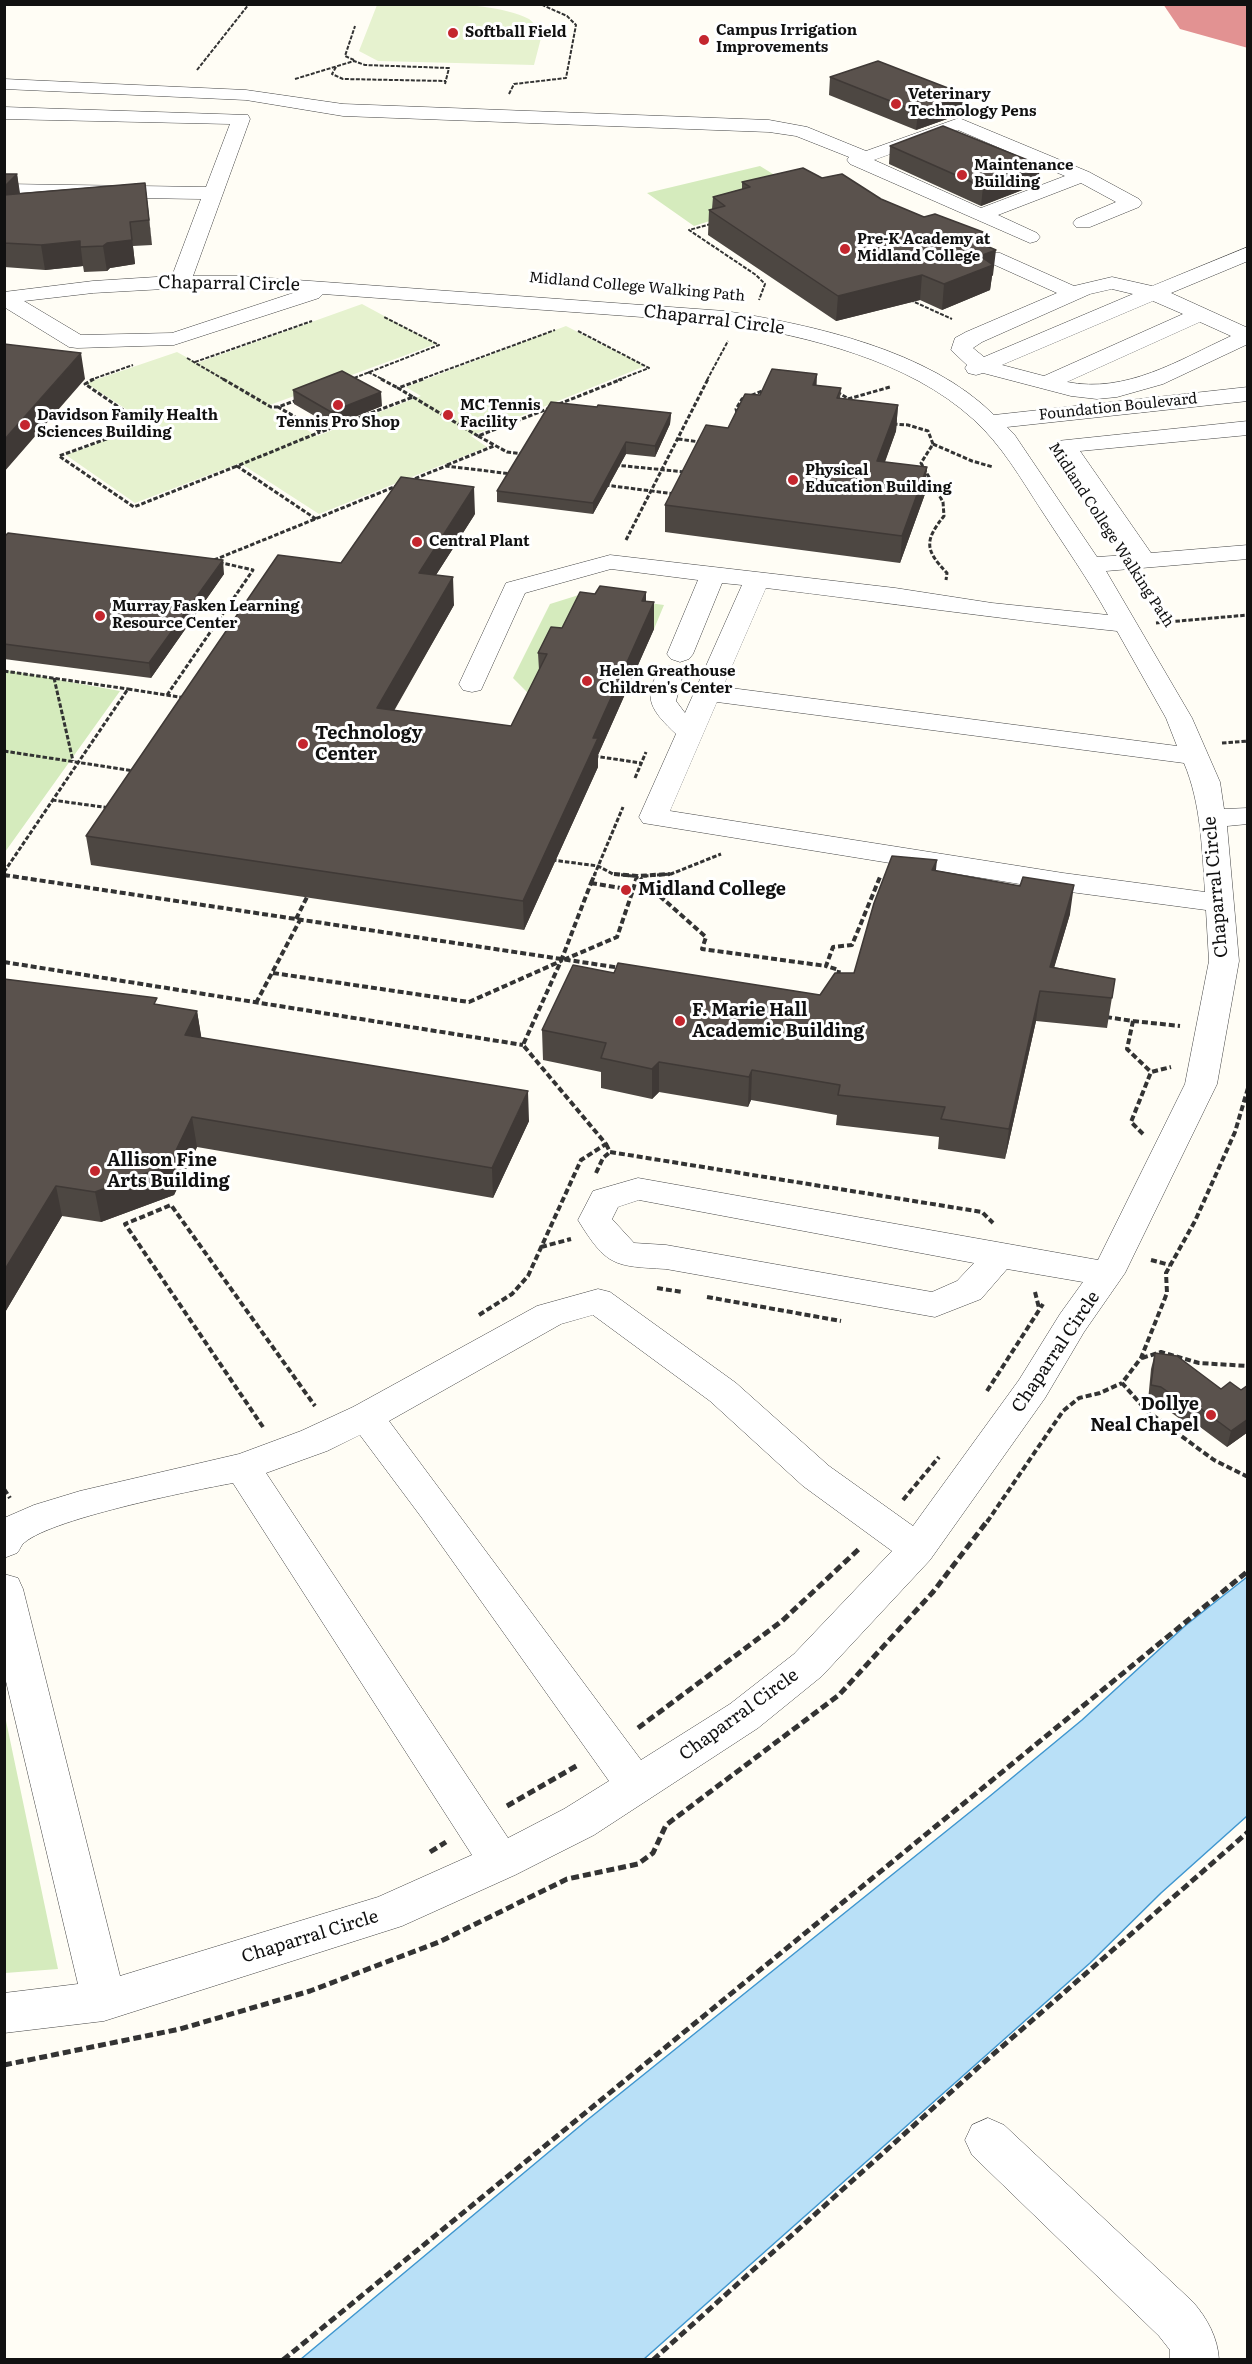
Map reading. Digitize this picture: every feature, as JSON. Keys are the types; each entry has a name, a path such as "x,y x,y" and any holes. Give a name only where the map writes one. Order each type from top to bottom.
{"street":[{"path":"4,84 257,96 344,110 769,126 800,131 865,157"},
{"path":"181,280 241,119 257,96"},
{"path":"4,113 241,119"},
{"path":"1030,237 856,160 959,124 1082,176 1132,203 1083,224"},
{"path":"980,215 1082,176"},
{"path":"4,190 213,193"},
{"path":"932,379 984,366 1248,253"},
{"path":"993,257 1074,293"},
{"name":"Chaparral Circle","path":"4,298 46,291 181,280 320,286 598,307 742,320 838,340 932,379 980,413 1006,439 1090,566 1179,717 1206,782 1216,847 1224,961 1234,978 1201,1084 1108,1273 1072,1323 1032,1389 917,1549 808,1665 744,1716 579,1822 500,1862 387,1913 104,2001 4,2013"},
{"path":"1112,283 1153,294 1247,336 1130,388 1095,392 1047,384 999,372 984,366 962,350 963,343 1074,293 1097,285 1112,283"},
{"path":"4,298 77,342 174,339 312,294 320,286"},
{"path":"1047,384 1198,315"},
{"name":"Foundation Boulevard","path":"989,422 1248,394"},
{"path":"1189,400 1210,425"},
{"path":"1141,405 1161,430"},
{"name":"Foundation Boulevard","path":"1210,425 1248,414"},
{"path":"1144,561 1065,446 1161,430 1210,425 1248,428"},
{"name":"Foundation Boulevard","path":"1006,439 1161,430"},
{"path":"1090,566 1248,552"},
{"path":"472,684 515,588 610,562 992,611 1124,624"},
{"path":"689,731 664,707 661,693 713,574"},
{"path":"758,580 689,731 653,818 1220,903"},
{"path":"706,693 1162,753 1195,755"},
{"path":"1212,818 1248,816"},
{"path":"998,1240 969,1290 935,1305 666,1257 625,1255 606,1236 595,1220 605,1199 638,1189 998,1240 1073,1269 1108,1273"},
{"path":"4,1543 8,1534 39,1517 196,1475 262,1441 314,1441 366,1417 549,1315 598,1301 723,1392 816,1476 917,1549"},
{"path":"366,1417 446,1524 592,1730 637,1786"},
{"path":"262,1441 275,1514 500,1862"},
{"path":"4,1589 104,2001"},
{"path":"988,2140 1176,2319 1187,2332 1195,2348 1195,2360"}],"path":[{"path":"180,91 249,4"},
{"path":"508,96 514,84 566,78 576,25 567,16 540,4"},
{"path":"354,61 345,56 355,26"},
{"path":"337,66 332,74 344,79 446,81"},
{"path":"626,543 649,491 731,336 742,320 754,309 763,293 765,284 756,275 689,230 715,223"},
{"path":"907,299 958,322"},
{"path":"398,388 567,325 591,315 598,307"},
{"path":"348,380 439,345 380,314"},
{"path":"195,362 316,320"},
{"path":"478,436 649,368 567,325"},
{"path":"184,356 271,407 278,407 298,399"},
{"path":"88,381 142,362"},
{"path":"368,372 494,446 507,452 529,454"},
{"path":"82,376 91,377 86,384 145,425 60,456 134,507 413,397"},
{"path":"840,401 932,379"},
{"path":"738,416 736,409 742,399 774,389"},
{"path":"829,390 860,406"},
{"path":"278,407 321,432"},
{"path":"885,423 908,425 928,431 933,444 921,463 943,502 944,516 932,530 927,544 932,558 947,573 945,584"},
{"path":"678,439 708,441"},
{"path":"167,695 253,570 212,561 494,446"},
{"path":"989,459 995,467"},
{"path":"606,464 695,473"},
{"path":"237,466 316,519"},
{"path":"446,466 514,474"},
{"path":"604,485 678,495"},
{"path":"1156,623 1248,615"},
{"path":"5,671 195,699"},
{"path":"54,678 73,760"},
{"path":"128,689 4,873 298,920 629,969"},
{"path":"1222,752 1217,741 1248,741"},
{"path":"632,783 650,745"},
{"path":"4,751 73,760 144,773"},
{"path":"594,756 641,763"},
{"path":"52,800 117,808"},
{"path":"523,1045 562,960 624,804"},
{"path":"551,860 598,866 613,874 637,876 671,874 728,851"},
{"path":"826,966 833,947 852,945 882,873"},
{"path":"273,973 469,1002 617,937 637,876"},
{"path":"637,876 706,937 702,949 826,966 839,970 837,978 848,979"},
{"path":"591,884 633,890"},
{"path":"256,1003 273,973 311,887"},
{"path":"4,962 523,1045 606,1144 610,1152 982,1212 998,1240"},
{"path":"1098,1016 1189,1027"},
{"path":"1133,1021 1127,1049 1151,1072"},
{"path":"1151,1072 1178,1064"},
{"path":"1148,1140 1131,1122 1151,1072"},
{"path":"1248,1088 1231,1142 1195,1221 1166,1273 1167,1293 1150,1331 1142,1358 1122,1383 1148,1411 1214,1460 1248,1477"},
{"path":"476,1317 512,1294 528,1276 581,1160 606,1144"},
{"path":"262,1441 125,1224 171,1205 316,1407"},
{"path":"1142,1358 1161,1352 1199,1363 1248,1366"},
{"path":"308,1411 326,1403"},
{"path":"4,1489 10,1498 19,1494"},
{"path":"283,2360 1248,1571"},
{"path":"653,2360 981,2065 1248,1832"}],"green space":[{"name":"Softball Field","path":"455,4 514,13 529,19 541,38 534,65 378,61 359,51 377,5"},
{"path":"760,166 802,192 694,226 647,193"},
{"name":"MC Tennis Facility","path":"362,304 436,344 267,406 317,436 421,396 406,387 566,326 645,366 471,436 487,447 319,514 240,463 135,503 66,455 149,424 86,383 177,352 197,363"},
{"path":"582,594 664,605 654,629 642,628 528,693 513,678 550,604"},
{"path":"4,670 120,691 5,852"},
{"path":"5,1716 58,1969 5,1973"}],"water":[{"path":"1247,1577 1247,1816 1161,1893 1090,1963 644,2359 301,2359 586,2121 1082,1720 1186,1625"}],"building":[{"path":"878,61 966,95 918,112 830,77"},
{"path":"943,126 1040,165 983,187 890,146"},
{"name":"Pre-K Academy at Midland College","path":"803,168 822,178 842,174 881,199 924,217 935,214 983,232 970,239 996,250 980,256 993,265 944,284 922,275 838,296 709,210 725,206 713,197 750,187 742,182"},
{"path":"4,174 17,174 4,187"},
{"path":"145,183 149,220 130,222 132,240 107,243 103,246 80,247 80,241 41,245 4,243 4,195"},
{"path":"4,344 81,353 4,440"},
{"name":"Physical Education Building","path":"772,369 817,374 813,385 841,388 837,398 898,405 877,461 927,467 902,536 665,505 706,425 728,428 745,394 760,395"},
{"path":"342,371 381,392 331,412 293,390"},
{"path":"551,402 671,413 655,446 626,442 593,503 497,491"},
{"name":"Technology Center","path":"401,477 474,487 419,573 453,577 377,708 511,726 547,654 538,653 551,627 562,628 580,592 595,594 600,586 646,592 642,601 654,602 593,738 598,738 523,901 86,836 278,555 341,563"},
{"name":"Murray Fasken Learning Resource Center","path":"8,533 223,560 149,663 4,644 4,537"},
{"name":"F. Marie Hall Academic Building","path":"892,856 937,860 932,870 1020,886 1023,877 1074,885 1050,967 1115,979 1112,998 1040,991 1009,1129 941,1119 945,1107 838,1095 840,1085 752,1070 749,1077 659,1062 652,1069 601,1058 606,1043 542,1030 573,965 614,973 618,963 820,995 835,973 854,973 874,903"},
{"name":"Allison Fine Arts Building","path":"4,979 157,998 154,1004 197,1011 185,1035 528,1091 492,1168 192,1117 169,1165 95,1192 56,1186 4,1271"},
{"path":"1155,1353 1177,1356 1221,1389 1230,1382 1241,1390 1248,1385 1248,1419 1231,1431 1200,1408 1195,1411 1161,1387 1151,1385"}],"runway":[{"path":"1221,4 1248,13"}],"place":[{"name":"Softball Field","path":"453,33"},
{"name":"Campus Irrigation Improvements","path":"704,40"},
{"name":"Veterinary Technology Pens","path":"896,104"},
{"name":"Maintenance Building","path":"962,175"},
{"name":"Pre-K Academy at Midland College","path":"845,249"},
{"name":"Tennis Pro Shop","path":"338,405"},
{"name":"MC Tennis Facility","path":"448,415"},
{"name":"Davidson Family Health Sciences Building","path":"25,425"},
{"name":"Physical Education Building","path":"793,480"},
{"name":"Central Plant","path":"417,542"},
{"name":"Murray Fasken Learning Resource Center","path":"100,616"},
{"name":"Helen Greathouse Children's Center","path":"587,681"},
{"name":"Technology Center","path":"303,744"},
{"name":"Midland College","path":"626,890"},
{"name":"F. Marie Hall Academic Building","path":"680,1021"},
{"name":"Allison Fine Arts Building","path":"95,1171"},
{"name":"Dollye Neal Chapel","path":"1211,1415"}]}
